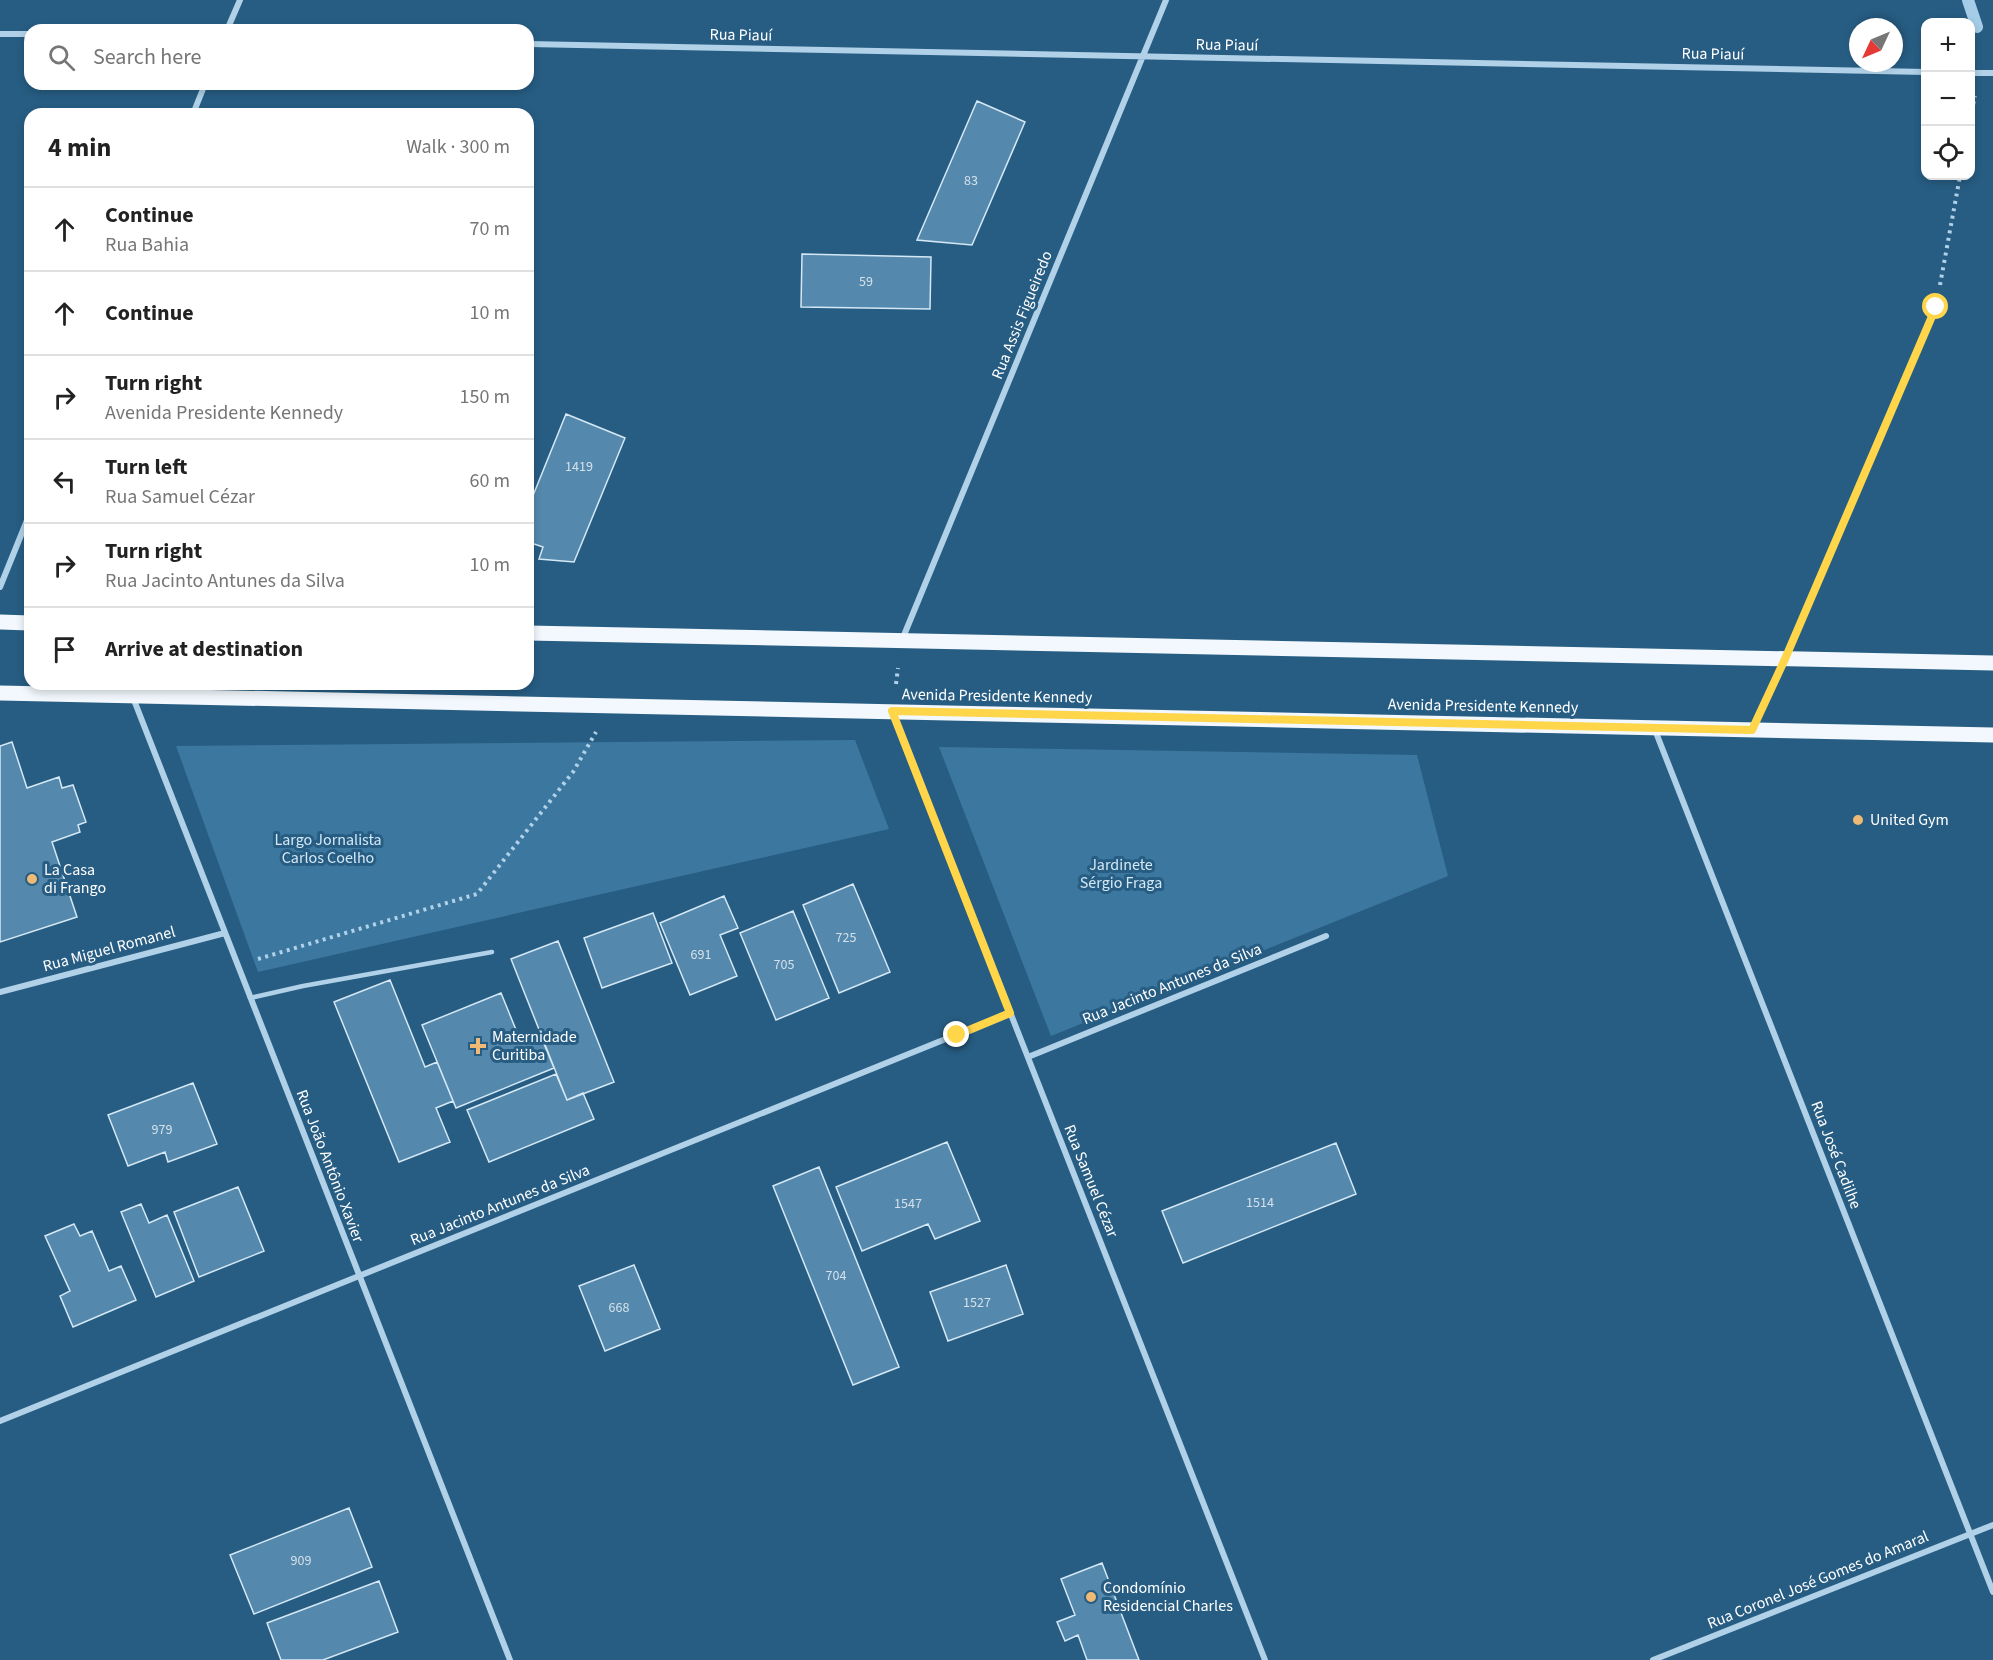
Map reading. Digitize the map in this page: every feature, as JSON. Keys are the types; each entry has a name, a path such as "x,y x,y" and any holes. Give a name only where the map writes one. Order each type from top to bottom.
{"main road":[{"path":"0,622 24,623"},
{"path":"534,633 1993,663"},
{"name":"Avenida Presidente Kennedy","path":"0,693 126,690 612,706 1993,735"}],"street":[{"path":"230,24 240,0"},
{"name":"Rua Assis Figueiredo","path":"902,641 1167,0"},
{"path":"0,34 24,34"},
{"name":"Rua Piauí","path":"534,44 1921,72"},
{"path":"1975,73 1993,73"},
{"path":"195,108 203,90"},
{"path":"1785,659 1936,307"},
{"path":"0,587 24,528"},
{"name":"Rua João Antônio Xavier","path":"126,690 225,933 510,1660"},
{"name":"Rua Samuel Cézar","path":"892,711 1265,1660"},
{"name":"Rua José Cadilhe","path":"1654,728 1993,1592"},
{"name":"Rua Miguel Romanel","path":"0,992 225,933"},
{"name":"Rua Jacinto Antunes da Silva","path":"1028,1057 1326,936"},
{"name":"Rua Jacinto Antunes da Silva","path":"0,1421 1010,1013"},
{"name":"Rua Coronel José Gomes do Amaral","path":"1653,1660 1993,1525"}],"lane":[{"path":"250,998 303,986 492,952"}],"path":[{"path":"1936,307 1959,180"},
{"path":"892,711 902,641"},
{"path":"1752,730 1785,659"},
{"path":"237,965 477,894 573,772 612,706"}],"green space":[{"name":"Largo Jornalista Carlos Coelho","path":"855,740 889,829 258,972 176,746"},
{"name":"Jardinete Sérgio Fraga","path":"939,747 1417,755 1448,876 1051,1036"}],"building":[{"path":"977,101 1025,122 972,245 917,240"},
{"path":"802,254 931,257 930,309 801,307"},
{"path":"566,414 625,438 574,562 539,559 543,547 534,544 534,493"},
{"name":"La Casa di Frango","path":"12,742 27,788 59,777 62,788 73,785 86,822 78,825 80,832 52,842 77,917 0,942 0,746"},
{"path":"853,884 890,972 839,993 803,905"},
{"path":"724,896 738,928 720,935 737,976 690,995 660,923"},
{"path":"793,911 829,998 776,1020 740,933"},
{"path":"653,913 672,963 602,988 584,938"},
{"path":"558,941 614,1082 567,1100 511,959"},
{"path":"390,980 425,1067 437,1062 453,1101 436,1108 450,1142 399,1162 334,1002"},
{"path":"501,993 521,1042 540,1034 554,1068 456,1108 422,1025"},
{"path":"556,1074 567,1100 583,1093 594,1119 489,1162 467,1110"},
{"path":"193,1083 217,1144 168,1162 165,1152 128,1166 108,1115"},
{"path":"947,1142 980,1221 935,1239 928,1224 862,1251 836,1187"},
{"path":"1336,1143 1356,1194 1183,1263 1162,1211"},
{"path":"819,1167 899,1367 853,1385 773,1186"},
{"path":"238,1187 264,1251 199,1277 174,1212"},
{"path":"141,1204 149,1223 167,1215 194,1281 156,1297 121,1212"},
{"path":"74,1224 80,1236 92,1231 109,1271 121,1266 136,1300 73,1327 60,1296 70,1291 45,1236"},
{"path":"634,1265 660,1329 605,1351 579,1286"},
{"path":"1006,1265 1023,1314 948,1341 930,1292"},
{"path":"349,1508 372,1567 254,1614 230,1555"},
{"name":"Condomínio Residencial Charles","path":"1102,1563 1139,1660 1087,1660 1078,1635 1065,1641 1057,1622 1075,1615 1061,1579"},
{"path":"379,1581 398,1632 323,1660 281,1660 267,1623"}],"waterway":[{"path":"1968,0 1977,27"}],"place":[{"name":"United Gym","path":"1858,820"},
{"name":"La Casa di Frango","path":"32,879"},
{"name":"Maternidade Curitiba","path":"478,1046"},
{"name":"Condomínio Residencial Charles","path":"1091,1597"}],"route":[{"path":"957,1035 1010,1013 892,711 1752,730 1785,659 1936,307"}]}
